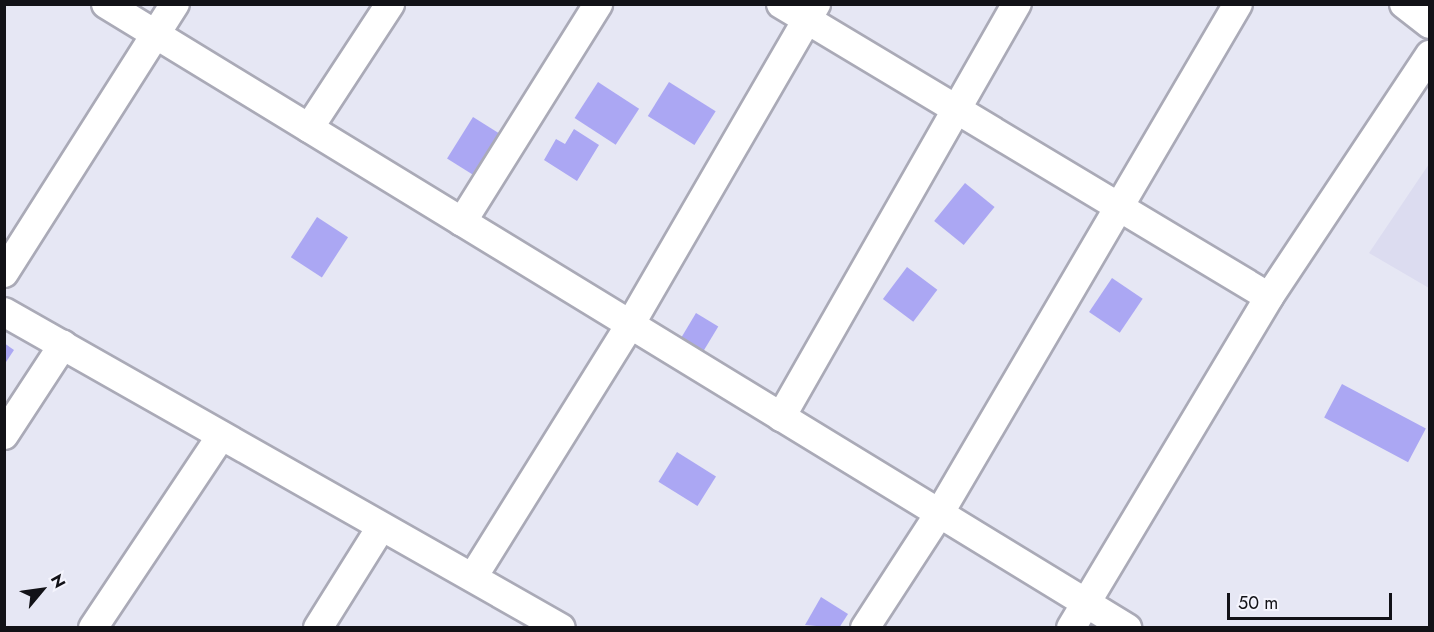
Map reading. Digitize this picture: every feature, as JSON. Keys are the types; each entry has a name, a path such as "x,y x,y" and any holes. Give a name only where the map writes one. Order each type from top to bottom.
{"street":[{"path":"106,4 309,128 377,166 462,222 1127,627"},
{"path":"4,273 175,4"},
{"path":"309,128 390,4"},
{"path":"462,222 598,4"},
{"path":"781,4 811,12 959,110 1269,297"},
{"path":"781,417 959,110 1017,4"},
{"path":"865,627 939,514 1238,4"},
{"path":"1404,4 1430,24"},
{"path":"473,577 630,325 811,12"},
{"path":"1071,627 1269,297 1430,55"},
{"path":"4,312 473,577 526,619 561,627"},
{"path":"4,435 63,345"},
{"path":"93,627 220,436"},
{"path":"318,627 381,527"}],"shaded area":[{"path":"1429,164 1430,288 1369,253"}],"building":[{"path":"598,82 639,109 616,145 575,118"},
{"path":"669,82 716,111 694,145 648,116"},
{"path":"473,117 500,134 474,176 447,159"},
{"path":"574,129 599,145 577,181 544,160 556,139 565,144"},
{"path":"965,183 995,207 964,245 934,221"},
{"path":"317,217 348,237 322,277 291,257"},
{"path":"907,267 937,290 913,322 883,299"},
{"path":"1112,278 1143,299 1120,333 1089,312"},
{"path":"696,313 718,326 702,354 680,340"},
{"path":"4,343 14,350 4,365"},
{"path":"1342,384 1426,429 1408,462 1324,418"},
{"path":"677,452 716,476 697,506 658,482"},
{"path":"821,597 848,614 839,628 805,625"}]}
